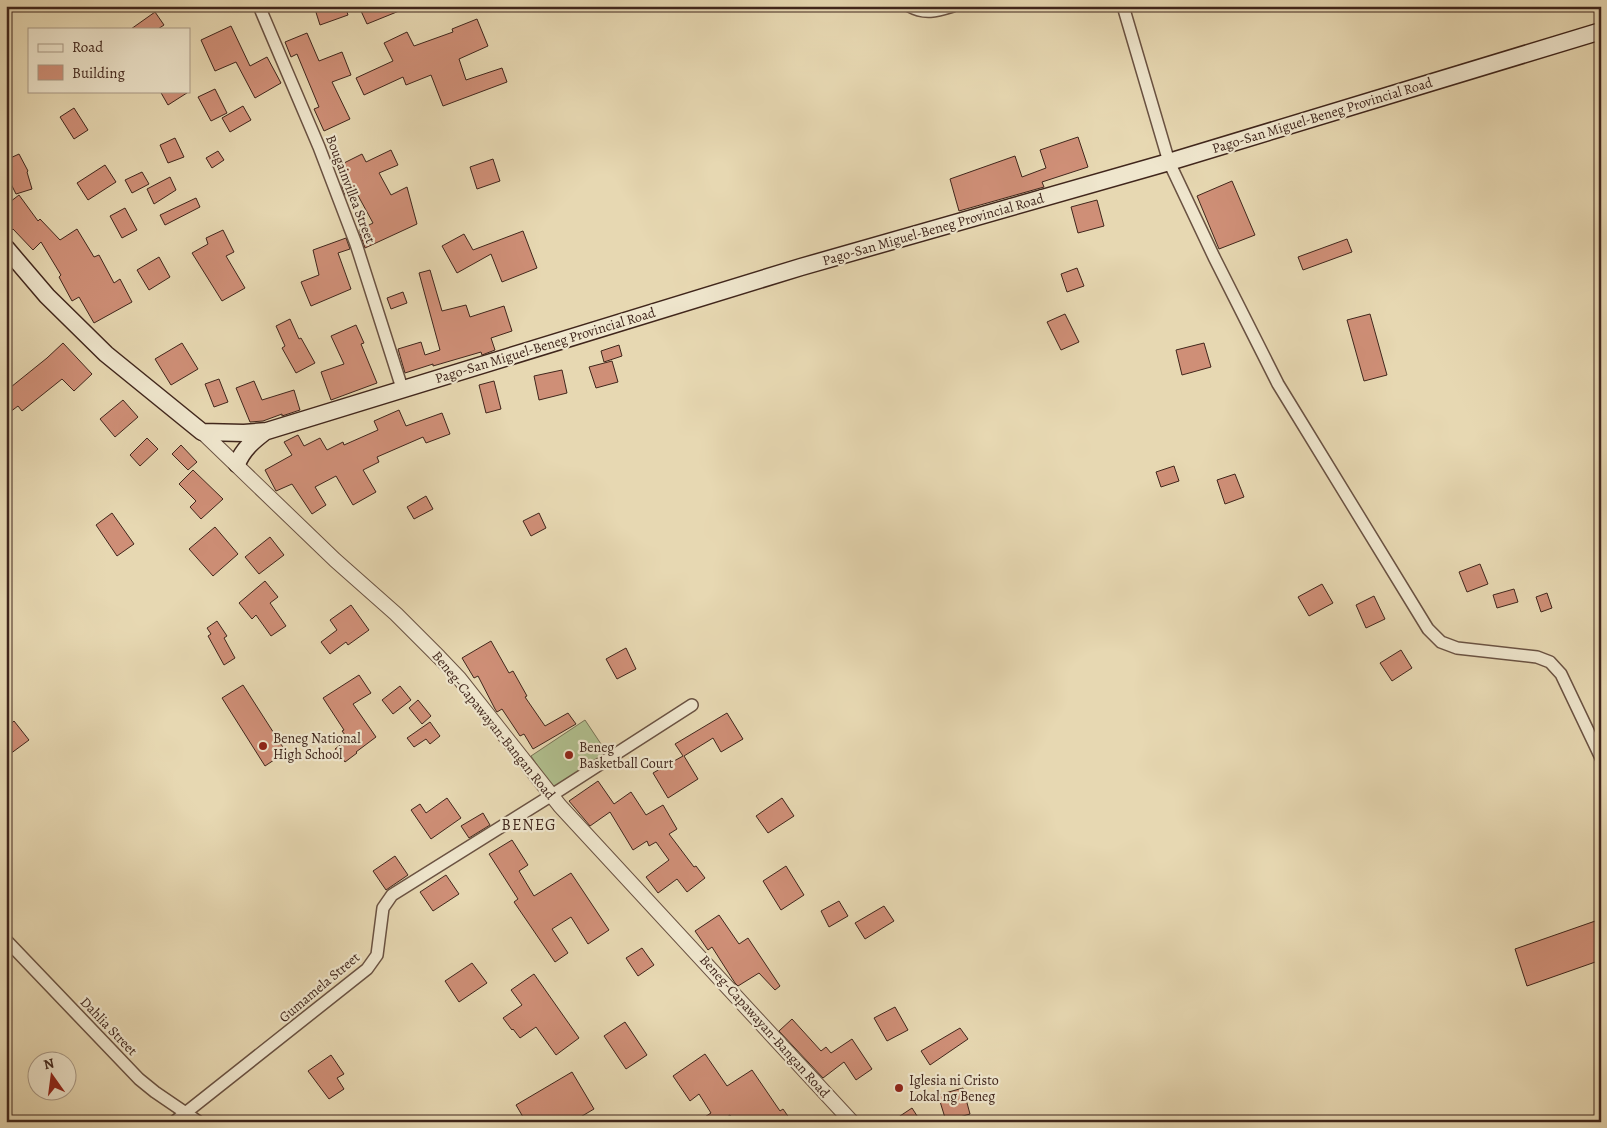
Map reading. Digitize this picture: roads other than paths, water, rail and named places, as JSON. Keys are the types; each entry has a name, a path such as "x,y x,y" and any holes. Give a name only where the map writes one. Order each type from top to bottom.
{"main road":[{"name":"Pago-San Miguel-Beneg Provincial Road","path":"267,430 801,267 1169,162 1601,31"},
{"path":"6,248 47,296 106,354 202,432 244,433 267,430"},
{"path":"237,464 247,448 267,430"}],"street":[{"name":"Bougainvillea Street","path":"259,6 319,147 356,244 402,388"},
{"path":"909,6 915,10 932,13 953,6"},
{"path":"1123,6 1169,162 1214,256 1278,384 1428,629 1441,642 1457,648 1537,658 1550,662 1561,674 1601,758"},
{"name":"Beneg-Capawayan-Bangan Road","path":"202,432 335,560 396,614 459,678 552,795 852,1122"},
{"name":"Gumamela Street","path":"174,1122 367,969 377,955 383,908 392,895 692,705"},
{"name":"Dahlia Street","path":"6,940 139,1079 198,1122"}],"place":[{"name":"Beneg National High School","path":"263,746"},
{"name":"Beneg Basketball Court","path":"569,755"},
{"name":"Iglesia ni Cristo Lokal ng Beneg","path":"899,1088"}],"district":[{"name":"BENEG","path":"529,824"}]}
